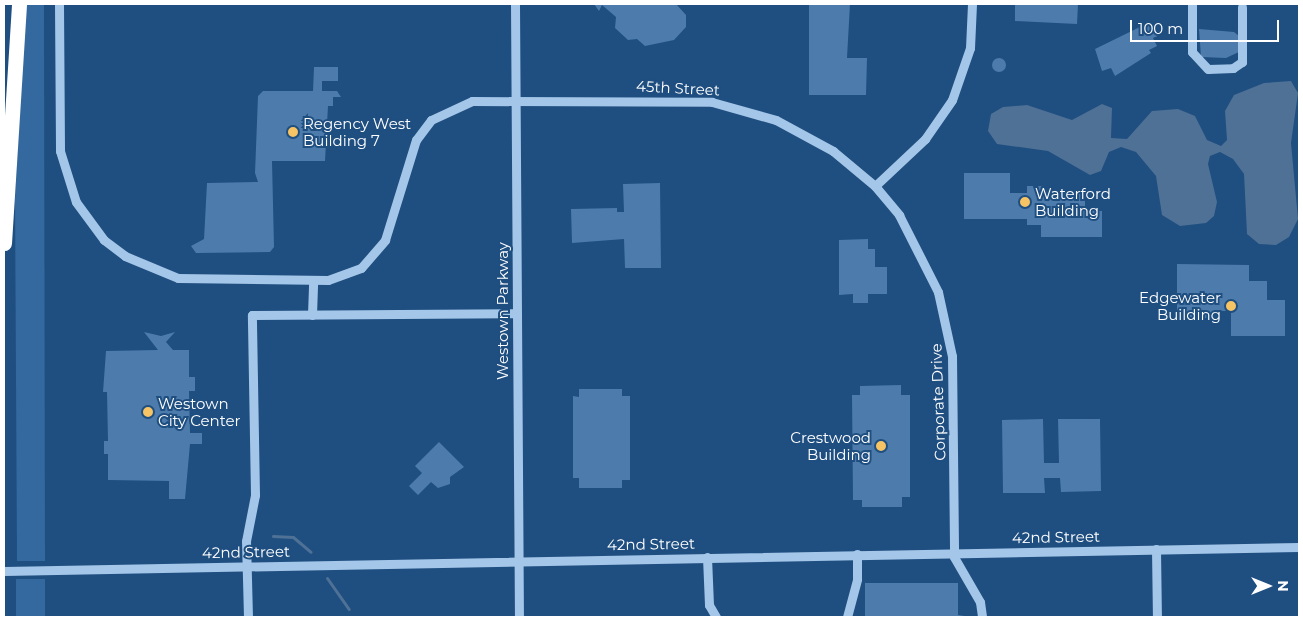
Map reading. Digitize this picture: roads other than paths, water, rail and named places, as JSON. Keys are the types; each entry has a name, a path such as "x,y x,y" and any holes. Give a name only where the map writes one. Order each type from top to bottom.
{"highway":[{"path":"4,243 19,4"}],"street":[{"name":"45th Street","path":"59,4 60,151 76,202 104,240 138,263 178,278 312,280 349,274 379,252 399,206 414,146 431,120 472,101 685,100 735,107 808,135 875,186"},
{"name":"Westown Parkway","path":"515,4 519,617"},
{"path":"875,186 925,139 952,100 970,48 972,4"},
{"path":"1192,4 1192,52 1208,69 1233,68 1242,62 1242,7"},
{"name":"Corporate Drive","path":"875,186 917,245 946,322 953,380 954,553"},
{"path":"312,280 312,314"},
{"path":"248,617 246,541 255,495 252,315 517,313"},
{"name":"42nd Street","path":"4,571 1299,547"},
{"path":"1156,549 1157,617"},
{"path":"954,553 980,602 982,617"},
{"path":"847,617 857,579 857,554"},
{"path":"707,557 709,605 716,617"}],"waterway":[{"path":"273,536 293,537 311,552"},
{"path":"327,578 349,609"}],"place":[{"name":"Regency West Building 7","path":"293,132"},
{"name":"Waterford Building","path":"1025,202"},
{"name":"Edgewater Building","path":"1231,306"},
{"name":"Westown City Center","path":"148,412"},
{"name":"Crestwood Building","path":"881,446"}]}
